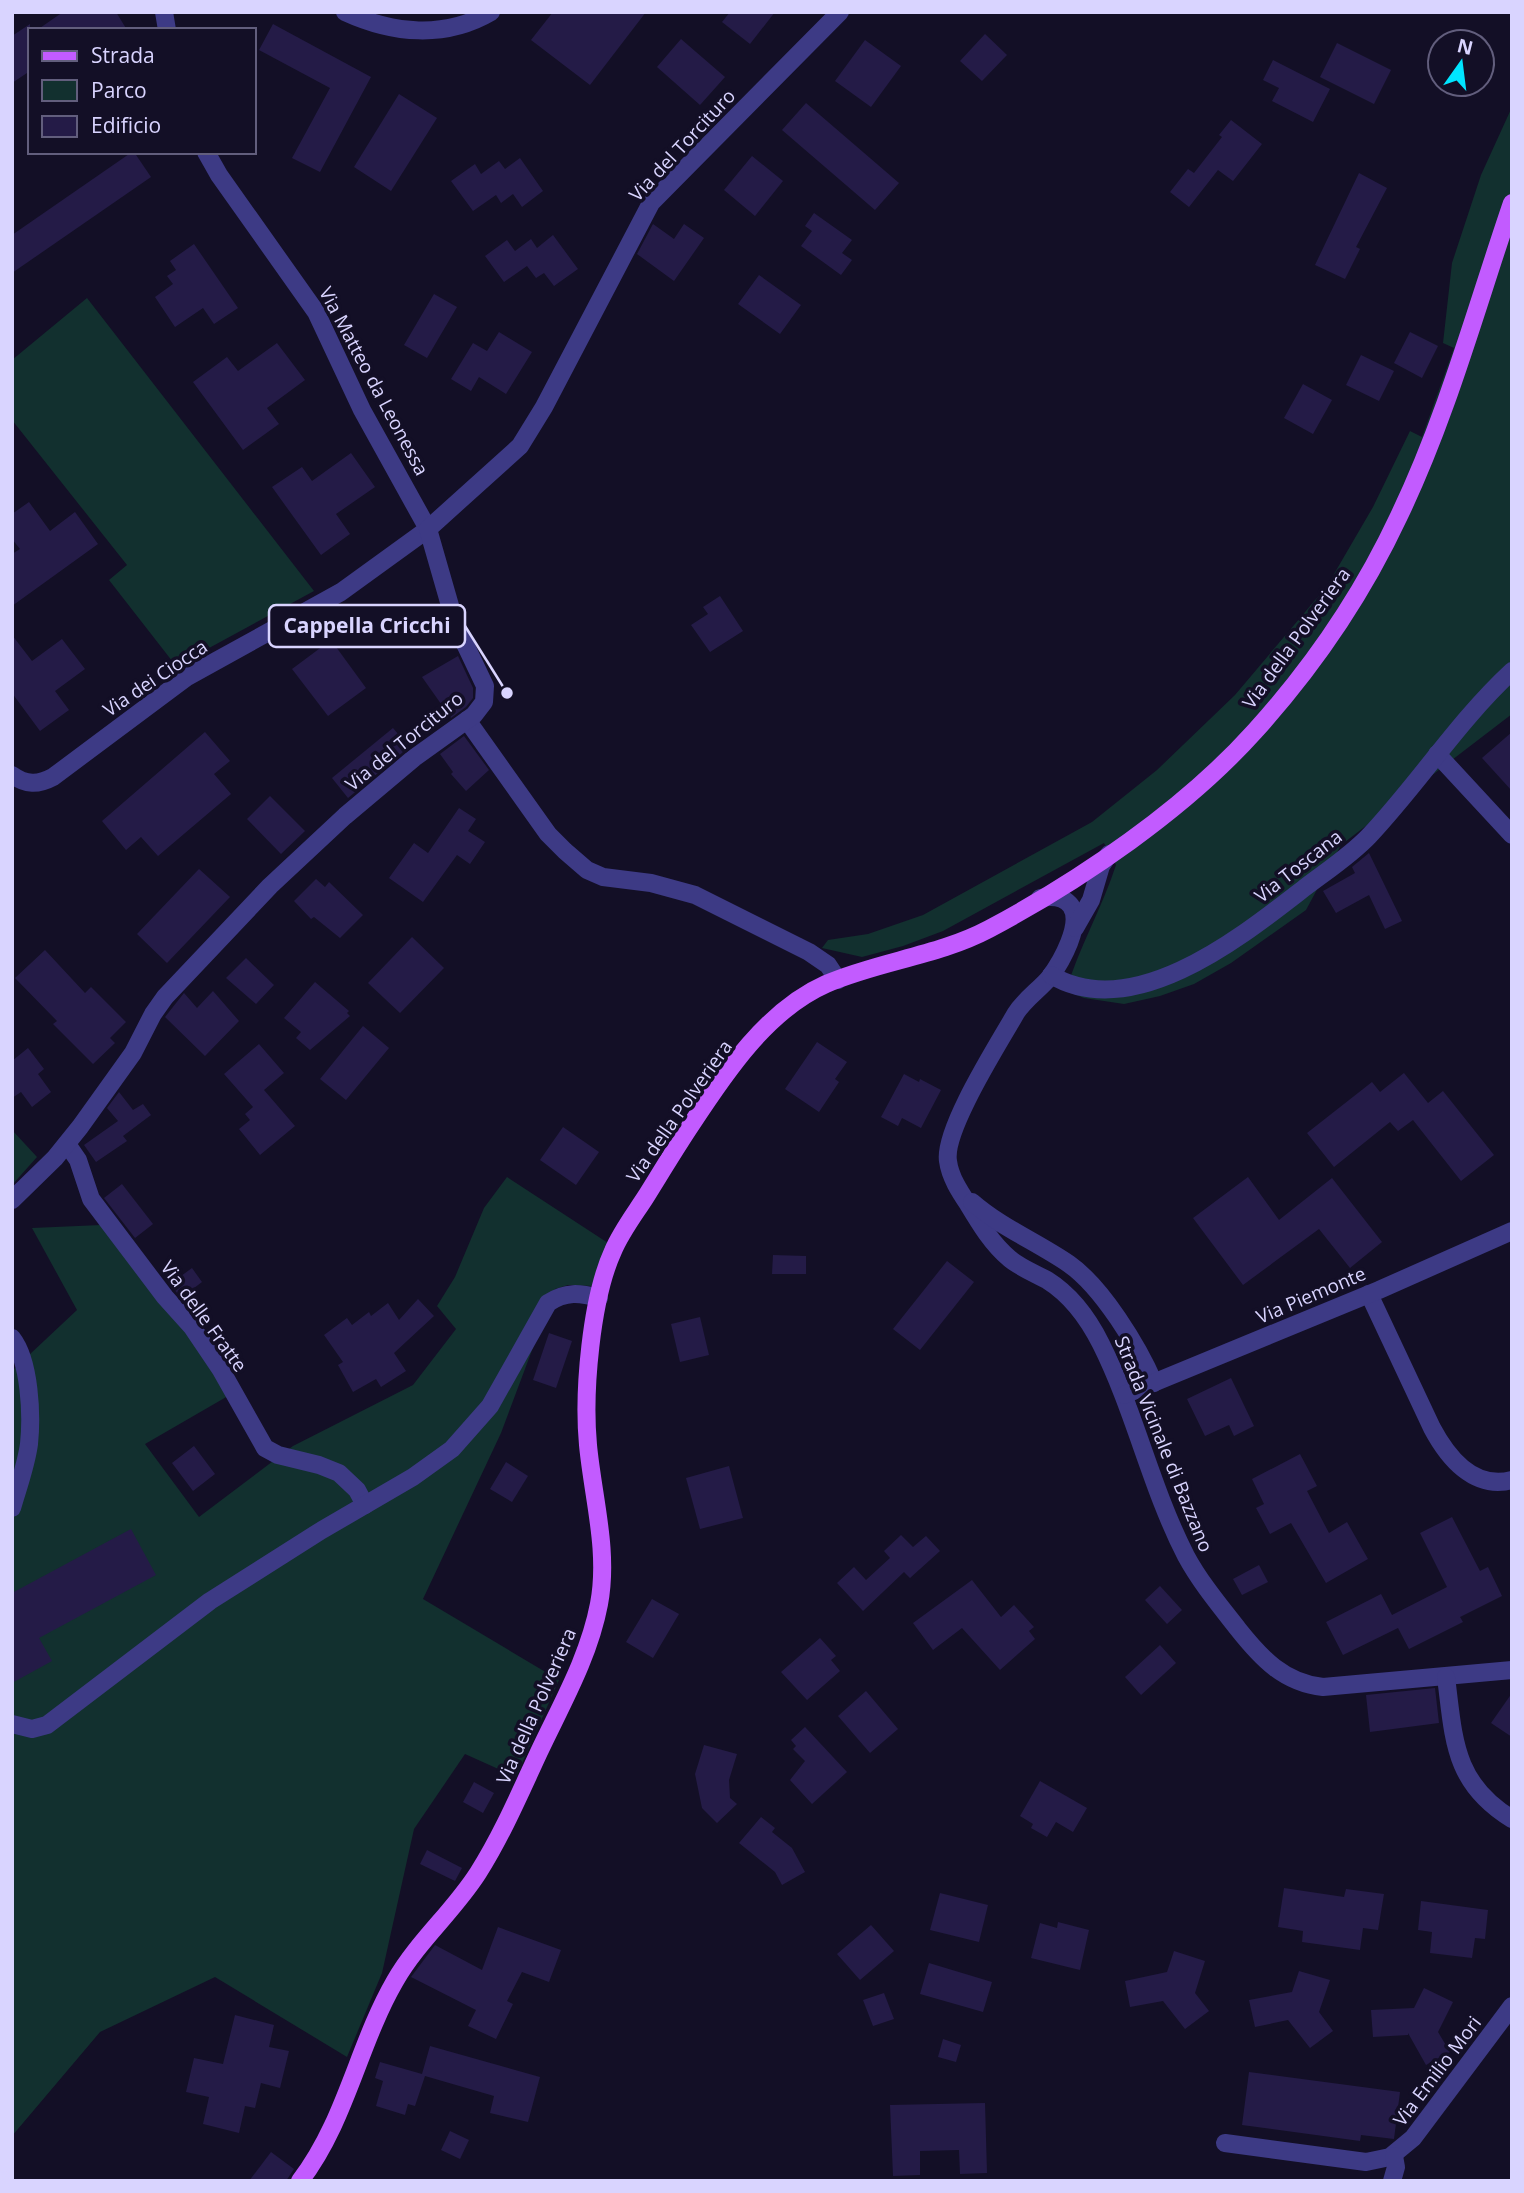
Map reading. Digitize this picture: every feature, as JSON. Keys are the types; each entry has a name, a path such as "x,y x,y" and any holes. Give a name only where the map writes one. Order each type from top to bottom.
{"main road":[{"name":"Via della Polveriera","path":"300,2181 329,2135 391,1987 422,1941 471,1883 494,1846 587,1649 599,1606 603,1570 587,1419 588,1373 599,1298 608,1262 621,1235 727,1074 760,1033 780,1014 813,990 957,944 992,928 1077,876 1166,814 1255,731 1298,679 1336,626 1398,519 1438,426 1512,203"}],"street":[{"path":"345,12 376,24 428,31 462,26 491,12"},
{"name":"Via del Torcituro","path":"12,1200 67,1144 132,1053 158,1006 265,891 363,800 480,709 484,702 485,687 455,623 428,529 520,446 544,407 651,203 840,12"},
{"name":"Via Matteo da Leonessa","path":"207,154 219,175 316,312 362,410 428,529"},
{"name":"Via dei Ciocca","path":"12,775 29,783 53,777 187,677 341,592 428,529"},
{"name":"Via Toscana","path":"1051,975 1063,982 1081,986 1126,987 1167,977 1207,957 1266,918 1363,842 1465,720 1512,671"},
{"path":"467,720 548,834 587,870 603,877 651,883 695,895 809,952 828,965 838,980"},
{"path":"1437,754 1512,835"},
{"name":"Strada Vicinale di Bazzano","path":"1110,854 1101,866 1064,954 1051,975 1019,1009 963,1110 948,1146 947,1161 951,1174 975,1216 999,1248 1018,1265 1056,1286 1080,1310 1095,1332 1124,1395 1188,1560 1218,1604 1272,1666 1295,1681 1323,1687 1512,1670"},
{"path":"1077,876 1085,878 1089,884 1089,895 1078,921"},
{"path":"1040,898 1056,897 1066,901 1078,921"},
{"name":"Via delle Fratte","path":"67,1144 78,1160 91,1199 170,1304 192,1327 221,1370 265,1448 278,1455 319,1465 338,1473 357,1490 365,1506"},
{"path":"951,1174 963,1192 981,1209 1007,1228 1067,1262 1082,1275 1129,1335 1154,1383"},
{"name":"Via Piemonte","path":"1124,1395 1369,1294 1512,1231"},
{"path":"12,1724 32,1730 47,1725 210,1601 437,1461 466,1437 503,1386 548,1303 563,1294 571,1293 599,1298"},
{"path":"1369,1294 1444,1448 1459,1466 1475,1477 1497,1482 1512,1480"},
{"path":"12,1338 18,1345 26,1371 29,1434 12,1508"},
{"path":"12,1408 29,1434"},
{"path":"1446,1677 1454,1738 1463,1766 1481,1797 1512,1819"},
{"name":"Via Emilio Mori","path":"1224,2143 1361,2161 1376,2162 1394,2156 1413,2138 1512,2006"},
{"path":"1392,2181 1396,2167 1394,2156"}],"green space":[{"path":"1512,107 1512,714 1341,845 1306,910 1231,963 1194,984 1160,996 1124,1004 1084,998 1066,991 1116,865 1104,843 943,931 903,946 862,957 822,948 828,940 868,934 923,915 1092,822 1157,770 1235,695 1327,586 1373,507 1410,431 1422,437 1454,348 1443,343 1452,263 1481,175"},
{"path":"87,298 314,591 176,666 109,580 127,565 12,420 12,360"},
{"path":"12,1130 37,1157 12,1185"},
{"path":"507,1177 608,1243 593,1286 568,1285 555,1289 501,1433 423,1599 559,1680 516,1777 465,1754 414,1829 382,1973 347,2057 215,1977 100,2032 12,2136 12,1371 77,1310 32,1228 101,1225 194,1341 228,1396 145,1444 199,1517 293,1446 413,1385 456,1329 437,1306 455,1277 484,1208"}],"building":[{"path":"63,12 116,12 126,28 40,28"},
{"path":"553,12 646,12 590,85 531,40"},
{"path":"730,12 775,12 750,44 722,22"},
{"path":"30,24 28,72 12,83 12,36"},
{"path":"273,24 371,77 320,172 292,158 330,88 259,50"},
{"path":"985,34 1007,55 982,81 960,61"},
{"path":"681,39 725,77 700,105 657,67"},
{"path":"865,40 901,66 871,107 835,81"},
{"path":"1337,43 1391,70 1374,104 1320,77"},
{"path":"1273,60 1330,89 1313,122 1272,101 1279,88 1263,80"},
{"path":"399,94 437,118 391,191 354,167"},
{"path":"806,103 899,183 875,210 782,130"},
{"path":"1231,120 1262,144 1233,181 1218,170 1189,207 1170,192 1188,169 1194,173 1222,137 1219,135"},
{"path":"129,154 135,154 151,177 12,273 12,235"},
{"path":"752,156 783,181 755,216 724,190"},
{"path":"520,158 543,191 522,207 513,194 501,203 496,195 473,211 451,181 475,164 481,174 499,161 505,169"},
{"path":"1359,173 1387,188 1356,247 1360,249 1345,279 1315,265"},
{"path":"814,213 852,240 842,253 852,260 841,275 801,246 812,231 805,226"},
{"path":"653,224 674,239 684,224 704,238 674,281 637,254"},
{"path":"553,235 578,269 554,286 544,273 536,278 527,266 504,282 485,256 507,240 515,251 531,239 537,248"},
{"path":"194,244 238,308 214,324 203,308 175,327 155,297 173,284 167,276 176,270 170,261"},
{"path":"759,275 801,305 780,334 738,304"},
{"path":"434,294 457,307 427,358 404,345"},
{"path":"499,332 532,352 506,394 479,377 471,391 451,379 473,343 487,351"},
{"path":"1410,332 1438,346 1422,378 1394,363"},
{"path":"277,343 305,380 267,408 279,424 243,450 193,382 227,357 238,371"},
{"path":"1361,355 1394,371 1379,401 1346,385"},
{"path":"1303,384 1332,400 1313,434 1284,418"},
{"path":"351,453 375,487 336,514 350,534 321,555 272,487 302,467 312,481"},
{"path":"29,502 50,531 75,512 98,544 12,606 12,554 20,549 12,539 12,514"},
{"path":"720,596 743,631 710,652 691,625 708,614 703,607"},
{"path":"12,635 32,661 62,639 85,669 55,691 69,710 40,731 12,693"},
{"path":"331,640 366,688 328,716 292,669"},
{"path":"458,656 473,688 473,698 451,718 422,677"},
{"path":"393,728 409,747 348,798 332,778"},
{"path":"205,732 230,761 214,774 231,794 158,856 141,837 126,850 102,821"},
{"path":"1512,732 1512,791 1482,758"},
{"path":"464,736 489,770 466,791 451,774 453,772 440,754"},
{"path":"270,796 305,831 281,854 247,819"},
{"path":"459,808 476,819 468,831 485,842 470,864 457,855 423,902 389,878 414,843 428,853"},
{"path":"1369,853 1402,921 1385,929 1369,895 1336,913 1323,891 1355,873 1352,867"},
{"path":"199,869 230,897 167,963 137,934"},
{"path":"316,879 325,887 329,882 363,915 340,938 314,917 311,919 294,901"},
{"path":"412,937 444,968 400,1013 368,983"},
{"path":"45,950 85,993 91,987 126,1022 110,1038 115,1043 93,1064 53,1024 57,1021 15,978"},
{"path":"246,958 274,985 256,1004 226,978"},
{"path":"315,982 349,1011 347,1013 350,1016 310,1050 296,1038 301,1032 284,1018"},
{"path":"213,991 239,1021 205,1056 165,1017 184,993 197,1008"},
{"path":"363,1026 389,1048 346,1100 320,1079"},
{"path":"817,1042 847,1062 835,1079 839,1082 819,1112 785,1089"},
{"path":"259,1044 284,1073 264,1090 295,1126 260,1155 239,1129 250,1120 245,1114 253,1107 224,1074"},
{"path":"28,1048 44,1069 38,1074 51,1092 32,1107 21,1092 12,1098 12,1061"},
{"path":"1404,1073 1428,1103 1443,1091 1494,1155 1461,1181 1413,1120 1398,1131 1390,1122 1334,1167 1307,1133 1372,1082 1380,1092"},
{"path":"904,1074 941,1090 921,1128 902,1118 898,1126 881,1117"},
{"path":"119,1092 133,1110 143,1104 151,1115 123,1136 127,1141 96,1162 84,1145 118,1121 107,1108"},
{"path":"563,1127 599,1152 576,1185 540,1160"},
{"path":"1248,1177 1279,1220 1332,1178 1382,1242 1350,1268 1319,1229 1243,1285 1193,1218"},
{"path":"122,1184 153,1224 135,1238 104,1198"},
{"path":"773,1255 806,1256 806,1274 772,1274"},
{"path":"947,1261 974,1282 920,1350 893,1329"},
{"path":"192,1268 202,1282 181,1298 170,1284"},
{"path":"418,1299 434,1316 394,1353 406,1371 381,1387 376,1379 353,1392 338,1365 343,1362 324,1335 347,1318 352,1325 369,1312 371,1316 388,1303 399,1320"},
{"path":"700,1317 709,1355 680,1362 671,1324"},
{"path":"549,1333 572,1341 556,1388 533,1380"},
{"path":"1231,1378 1254,1426 1234,1436 1229,1425 1205,1436 1187,1399"},
{"path":"194,1446 215,1474 193,1491 172,1463"},
{"path":"1300,1454 1317,1486 1307,1491 1329,1533 1347,1522 1368,1559 1326,1583 1291,1523 1270,1534 1256,1508 1264,1504 1252,1479"},
{"path":"506,1462 528,1476 512,1502 490,1489"},
{"path":"729,1466 743,1518 700,1529 686,1478"},
{"path":"1452,1517 1480,1571 1488,1567 1502,1596 1460,1617 1463,1622 1409,1649 1398,1628 1343,1655 1326,1622 1381,1594 1392,1615 1447,1587 1420,1533"},
{"path":"131,1529 156,1575 39,1638 52,1661 12,1683 12,1593"},
{"path":"901,1535 913,1547 926,1536 940,1551 910,1578 904,1572 863,1611 837,1583 854,1567 866,1580 890,1558 884,1551"},
{"path":"1259,1565 1268,1582 1242,1595 1233,1579"},
{"path":"972,1580 1001,1617 1014,1605 1034,1627 1029,1631 1035,1639 1000,1670 962,1628 933,1650 913,1623"},
{"path":"1160,1586 1182,1610 1167,1624 1145,1600"},
{"path":"652,1599 679,1614 653,1658 626,1642"},
{"path":"820,1638 836,1656 831,1660 840,1671 807,1700 781,1672"},
{"path":"1160,1645 1176,1663 1141,1695 1125,1677"},
{"path":"1435,1688 1439,1723 1370,1732 1366,1695"},
{"path":"866,1691 898,1729 870,1753 838,1716"},
{"path":"1512,1693 1512,1737 1491,1723"},
{"path":"805,1727 847,1772 812,1804 790,1780 805,1761 793,1749 796,1746 791,1740"},
{"path":"704,1745 737,1754 729,1780 730,1798 737,1804 717,1823 702,1808 695,1774"},
{"path":"1040,1781 1087,1808 1073,1832 1056,1822 1047,1837 1031,1828 1033,1824 1020,1816"},
{"path":"474,1782 494,1793 483,1813 463,1802"},
{"path":"761,1817 775,1828 772,1832 792,1848 805,1872 782,1885 775,1872 739,1843"},
{"path":"427,1850 462,1868 455,1881 420,1864"},
{"path":"1284,1888 1344,1897 1346,1889 1384,1894 1378,1930 1363,1928 1360,1950 1302,1942 1303,1931 1278,1927"},
{"path":"940,1893 988,1905 979,1942 930,1930"},
{"path":"1421,1901 1488,1910 1485,1939 1475,1938 1472,1958 1430,1953 1432,1932 1418,1930"},
{"path":"1058,1922 1089,1930 1080,1970 1031,1958 1040,1923 1057,1928"},
{"path":"871,1925 894,1951 860,1980 837,1954"},
{"path":"498,1927 561,1950 549,1982 522,1972 507,2001 513,2004 496,2039 468,2026 476,2010 411,1977 435,1945 482,1970"},
{"path":"1174,1951 1205,1961 1195,1993 1209,2011 1185,2029 1163,2001 1130,2007 1125,1981 1167,1972"},
{"path":"929,1963 992,1982 983,2012 920,1994"},
{"path":"1299,1971 1330,1980 1319,2012 1333,2031 1310,2048 1288,2020 1255,2027 1249,2000 1292,1992"},
{"path":"1424,1988 1453,2002 1438,2032 1450,2052 1426,2065 1408,2033 1373,2037 1371,2010 1414,2008"},
{"path":"884,1993 894,2019 873,2026 863,2000"},
{"path":"235,2015 274,2025 269,2047 289,2051 280,2088 261,2083 255,2108 245,2106 239,2133 203,2124 209,2097 186,2092 194,2058 223,2064"},
{"path":"943,2039 961,2045 956,2062 938,2057"},
{"path":"430,2046 540,2077 528,2122 490,2113 494,2096 425,2076 415,2106 408,2104 405,2115 376,2106 383,2081 375,2078 380,2062 422,2074"},
{"path":"1249,2072 1400,2092 1394,2139 1361,2135 1360,2141 1242,2125"},
{"path":"985,2103 987,2173 960,2174 959,2150 920,2151 920,2175 893,2176 890,2105"},
{"path":"450,2131 469,2140 460,2159 441,2150"},
{"path":"271,2152 294,2169 286,2181 249,2181"}],"place":[{"name":"Cappella Cricchi","path":"507,693"}]}
